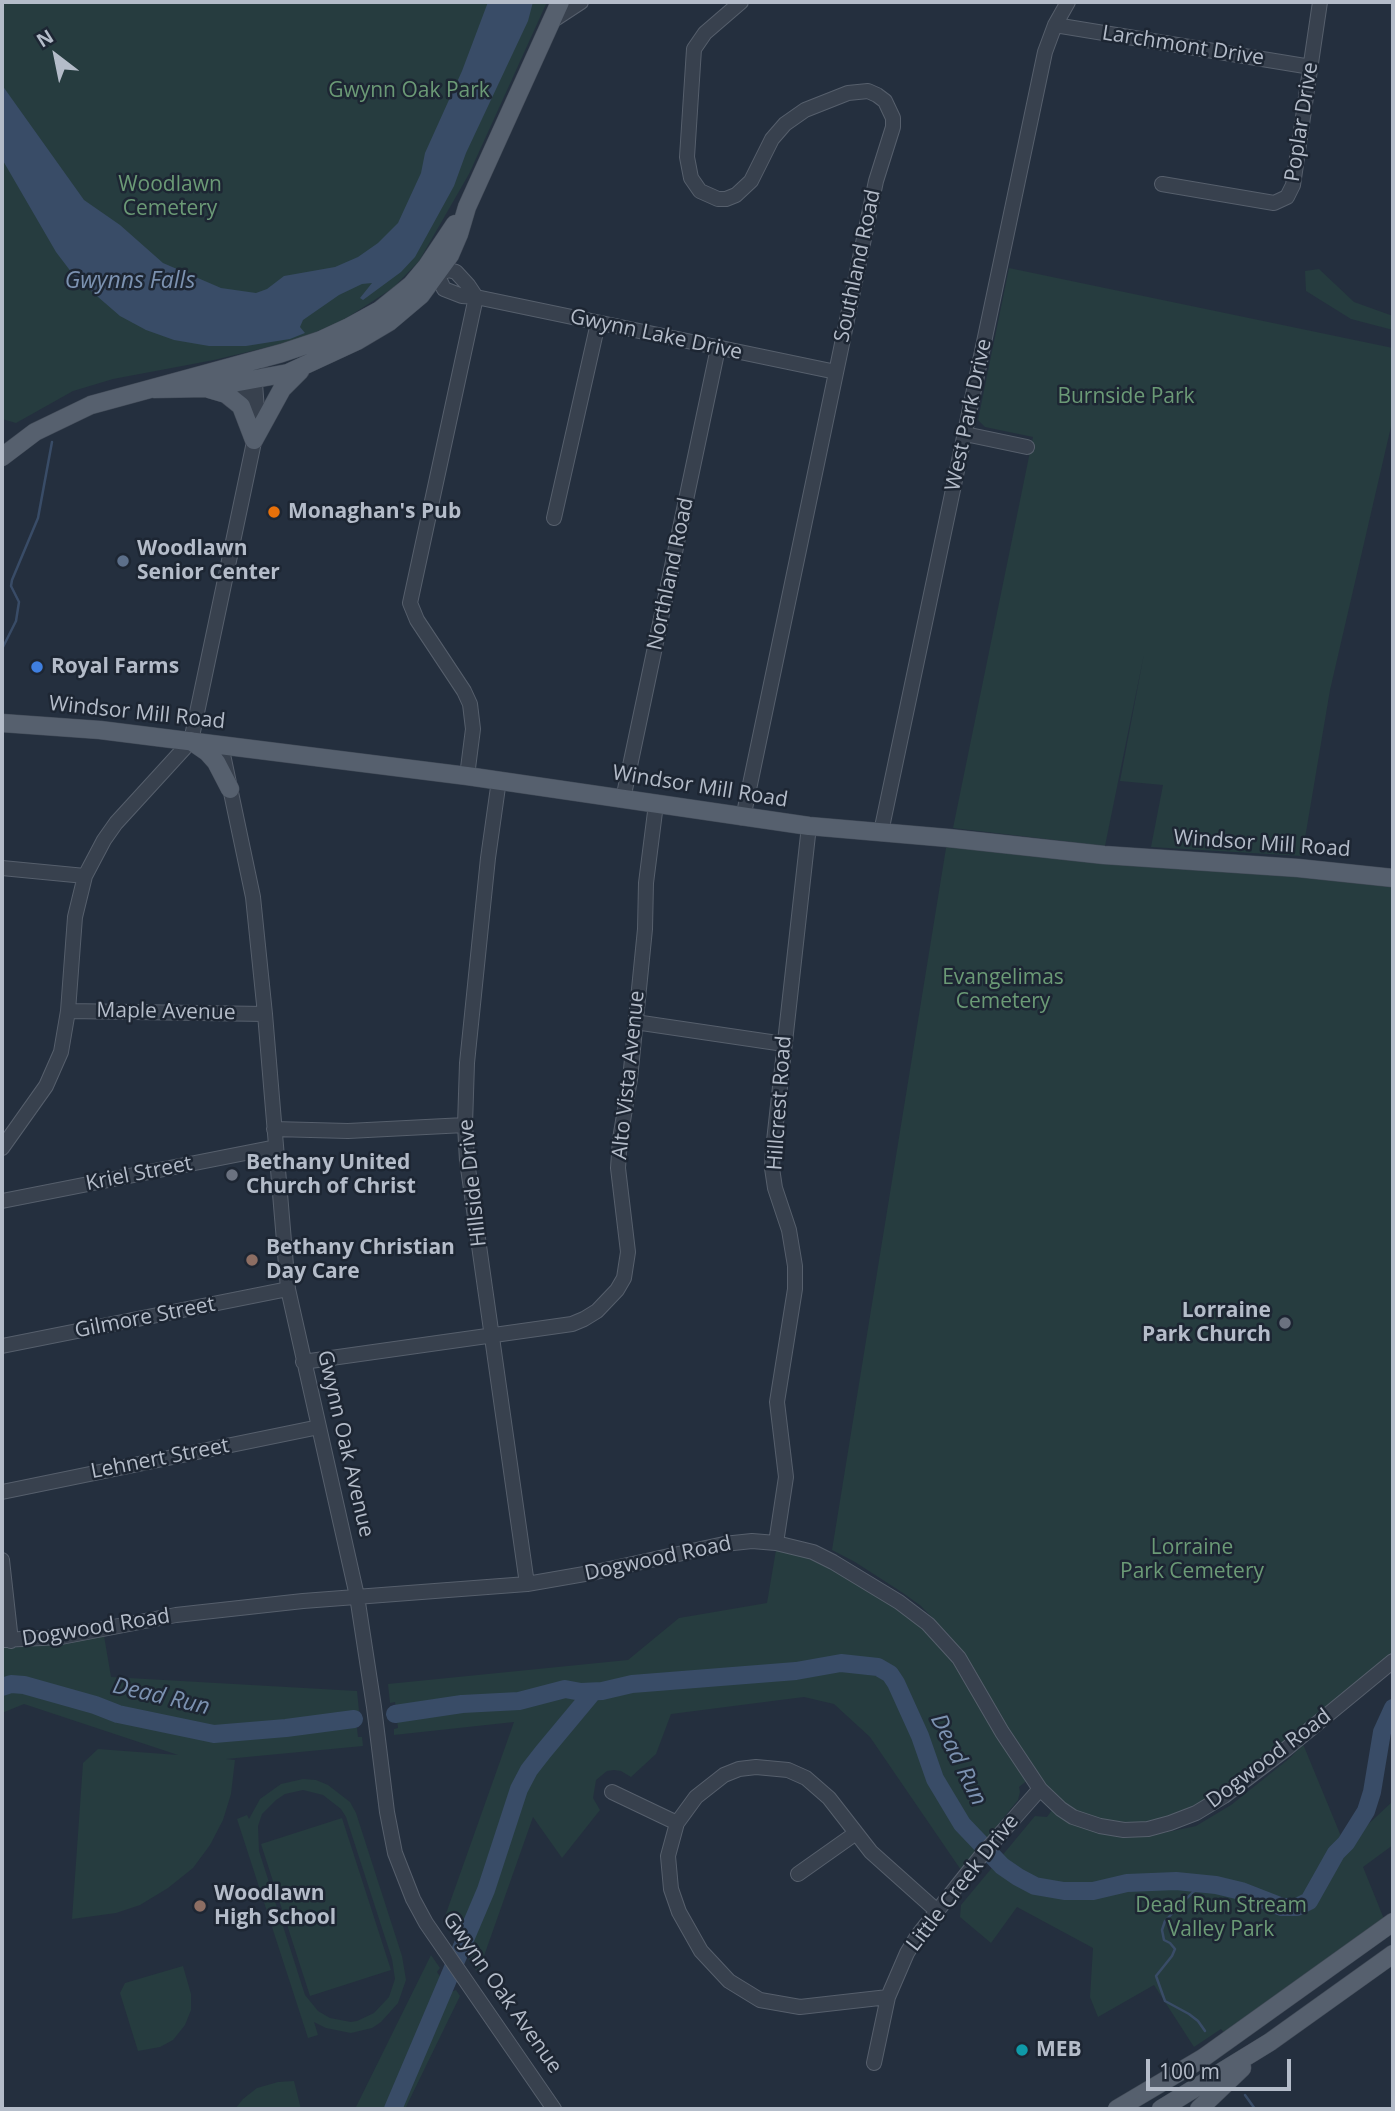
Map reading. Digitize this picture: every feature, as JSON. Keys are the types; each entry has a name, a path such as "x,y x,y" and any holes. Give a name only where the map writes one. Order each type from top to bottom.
{"main road":[{"path":"206,388 349,327 399,296 432,270 455,245 467,206 560,2"},
{"path":"254,440 282,389 305,366 357,341 388,322 421,295 432,270"},
{"path":"2,457 35,432 91,405 154,389 248,372 305,366"},
{"path":"154,389 206,388 226,394 241,406 254,440"},
{"name":"Windsor Mill Road","path":"2,723 100,730 499,780 809,826 1104,855 1298,868 1393,878"},
{"path":"191,741 216,762 229,789"},
{"path":"1127,2107 1260,2019 1393,1922"},
{"path":"1161,2109 1270,2042 1393,1954"},
{"path":"1199,2109 1270,2042"}],"street":[{"path":"552,21 581,2"},
{"name":"Southland Road","path":"741,2 698,41 692,58 688,169 695,186 707,195 726,199 744,189 778,132 805,110 858,91 877,95 890,109 893,127 876,181 743,818"},
{"name":"West Park Drive","path":"881,832 1045,52 1055,25 1068,2"},
{"name":"Poplar Drive","path":"1162,184 1275,202 1287,197 1293,185 1320,2"},
{"name":"Larchmont Drive","path":"1055,25 1311,67"},
{"name":"Gwynn Lake Drive","path":"432,270 444,289 462,296 836,372"},
{"path":"467,776 473,729 470,704 417,620 410,603 476,297"},
{"path":"554,518 598,323"},
{"name":"Northland Road","path":"623,799 718,348"},
{"path":"2,1148 56,1067 68,1011 75,917 85,876 116,823 191,741 259,410 248,372"},
{"path":"965,434 1027,447"},
{"name":"Gwynn Oak Avenue","path":"221,745 253,897 288,1289 357,1596 395,1853 413,1899 446,1954 554,2109"},
{"name":"Hillside Drive","path":"499,780 488,858 467,1063 465,1125 467,1161 527,1584"},
{"name":"Alto Vista Avenue","path":"303,1362 572,1324 608,1302 624,1278 628,1252 618,1168 630,1079 645,929 646,883 656,804"},
{"name":"Hillcrest Road","path":"776,1543 786,1477 777,1402 795,1289 793,1250 772,1168 809,826"},
{"path":"2,868 85,876"},
{"name":"Maple Avenue","path":"68,1011 265,1014"},
{"path":"635,1022 784,1044"},
{"path":"274,1129 361,1131 465,1125"},
{"name":"Kriel Street","path":"2,1201 276,1147"},
{"name":"Gilmore Street","path":"2,1346 288,1289"},
{"name":"Lehnert Street","path":"2,1492 318,1427"},
{"name":"Dogwood Road","path":"6,1641 61,1637 176,1615 357,1596 527,1584 724,1544 752,1541 776,1543 813,1552 833,1562 899,1602 937,1632 960,1658 1016,1756 1040,1789 1073,1817 1124,1830 1148,1829 1196,1813 1252,1777 1393,1661"},
{"path":"2,1560 6,1641"},
{"path":"888,1997 800,2007 760,2000 729,1981 713,1967 701,1951 679,1912 671,1889 668,1856 677,1823 696,1797 724,1775 739,1769 772,1767 788,1770 818,1787 830,1798 885,1867 937,1911"},
{"name":"Little Creek Drive","path":"874,2063 888,1997 907,1953 981,1856 1040,1789"},
{"path":"612,1792 677,1823"},
{"path":"798,1874 856,1833"}],"green space":[{"name":"Woodlawn Cemetery","path":"2,2 547,2 469,174 419,261 393,288 339,323 293,341 214,360 113,379 73,391 16,423 2,419"},
{"name":"Burnside Park","path":"1009,268 1393,348 1393,418 1330,690 1302,856 1151,847 1163,785 1120,781 1144,654 1105,846 953,828 1033,437 985,427 978,420"},
{"path":"1319,269 1354,302 1393,316 1393,330 1351,319 1306,291 1305,271"},
{"name":"Lorraine Park Cemetery","path":"947,842 1393,883 1393,1655 1248,1773 1195,1808 1150,1824 1124,1825 1086,1817 1053,1796 1005,1727 975,1671 950,1636 921,1606 832,1550"},
{"path":"777,1544 828,1559 936,1630 1029,1779 1019,1787 1018,1800 961,1870 870,1737 834,1704 804,1697 671,1714 656,1754 631,1777 614,1770 607,1771 596,1780 593,1798 600,1810 562,1858 533,1817 478,1973 468,1959 472,1956 457,1935 453,1937 443,1922 514,1722 394,1735 394,1729 398,1728 395,1702 390,1703 388,1684 628,1660 679,1618 767,1603"},
{"path":"103,1630 111,1677 357,1691 359,1711 355,1712 358,1737 362,1737 363,1746 226,1759 235,1760 231,1794 223,1820 210,1845 193,1868 140,1905 116,1913 72,1919 83,1763 98,1749 178,1755 24,1704 2,1713 2,1643"},
{"name":"Dead Run Stream Valley Park","path":"1303,1744 1345,1846 1393,1801 1393,1845 1363,1867 1384,1919 1225,2034 1221,2029 1194,2047 1154,1985 1098,2017 1090,1997 1093,1948 1017,1907 991,1943 960,1917 961,1905 1035,1816 1047,1817 1055,1806 1114,1832 1158,1834 1196,1826 1231,1805 1290,1758"},
{"path":"303,1779 316,1780 328,1785 350,1802 356,1813 402,1956 406,1980 398,2003 372,2028 351,2033 326,2028 314,2022 318,2035 308,2038 237,1819 247,1815 249,1819 260,1799 281,1784","holes":["303,1790 323,1795 341,1809 346,1817 392,1959 395,1979 389,1997 374,2013 351,2022 330,2018 318,2011 305,1995 259,1851 258,1826 262,1814 276,1800 285,1794"]},
{"path":"342,1818 391,1970 310,1996 261,1844"},
{"path":"431,1955 440,1968 437,1972 451,1992 456,1990 460,1996 405,2109 355,2109"},
{"path":"183,1966 191,1994 191,2010 185,2025 173,2040 160,2047 138,2051 120,1993 125,1983"},
{"path":"294,2081 301,2109 235,2109 257,2088"}],"water":[{"name":"Gwynns Falls","path":"488,2 533,2 528,21 466,153 454,186 415,257 401,272 363,300 360,298 372,283 362,284 339,295 303,320 300,327 305,333 290,339 246,346 209,346 174,340 146,330 120,316 75,277 56,252 2,159 2,85 84,200 120,225 163,263 221,288 256,293 267,289 284,276 335,267 358,257 378,243 398,223 421,173 425,153 462,71"}],"waterway":[{"path":"2,649 16,621 19,602 11,586 12,580 38,518 52,442"},
{"name":"Dead Run","path":"395,1714 462,1704 519,1701 565,1689 581,1692 602,1691 632,1684 796,1671 841,1663 878,1667 890,1674 896,1683 920,1736 935,1779 962,1824 1002,1866 1018,1877 1035,1886 1064,1891 1093,1891 1127,1883 1176,1881 1216,1885 1241,1891 1282,1907 1297,1907 1309,1901 1336,1853 1346,1843 1366,1811 1372,1792 1382,1732 1393,1708"},
{"name":"Dead Run","path":"2,1687 11,1684 24,1685 118,1714 214,1734 354,1719"},
{"path":"393,2109 486,1890 519,1789 529,1770 593,1692"},
{"path":"1205,2031 1189,2014 1165,2001 1156,1976 1175,1949 1164,1940 1162,1930 1165,1921 1193,1892 1207,1884"},
{"path":"1245,2095 1255,2109"}],"place":[{"name":"Monaghan's Pub","path":"274,512"},
{"name":"Woodlawn Senior Center","path":"123,561"},
{"name":"Royal Farms","path":"37,667"},
{"name":"Bethany United Church of Christ","path":"232,1175"},
{"name":"Bethany Christian Day Care","path":"252,1260"},
{"name":"Lorraine Park Church","path":"1285,1323"},
{"name":"Woodlawn High School","path":"200,1906"},
{"name":"MEB","path":"1022,2050"}],"park label":[{"name":"Gwynn Oak Park","path":"409,91"},
{"name":"Evangelimas Cemetery","path":"1003,990"}]}
